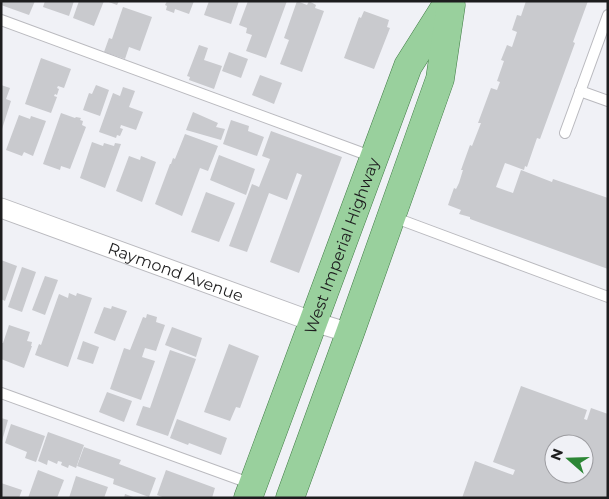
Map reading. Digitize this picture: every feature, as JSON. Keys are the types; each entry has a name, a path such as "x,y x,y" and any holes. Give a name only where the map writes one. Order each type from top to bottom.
{"main road":[{"name":"West Imperial Highway","path":"250,491 408,66 450,1"},
{"name":"West Imperial Highway","path":"290,498 440,79 450,1"},
{"path":"370,278 362,249 405,128 408,66"}],"street":[{"name":"Raymond Avenue","path":"1,208 350,334"}],"lane":[{"path":"565,133 608,15"},
{"path":"1,20 374,158"},
{"path":"580,91 608,101"},
{"path":"392,217 608,296"},
{"path":"1,393 250,491"}],"building":[{"path":"1,1 35,1 29,15 1,5"},
{"path":"45,1 74,1 69,16 43,7"},
{"path":"79,1 104,1 94,26 73,18"},
{"path":"106,1 119,1 117,5"},
{"path":"167,1 194,1 189,14 175,9 174,13 166,10 167,6 165,5"},
{"path":"209,1 239,1 231,24 204,15"},
{"path":"248,1 287,1 266,58 246,51 252,35 246,33 247,28 239,25"},
{"path":"297,1 307,5 309,1 316,5 315,8 324,11 302,72 280,64 289,40 284,38"},
{"path":"526,1 588,1 573,42 575,43 540,139 537,138 527,167 525,166 524,170 505,163 496,187 513,193 521,170 552,182 553,179 608,198 608,269 470,219 470,217 459,214 461,210 448,205 454,188 456,189 459,183 463,170 461,170 470,145 472,146 481,123 478,123 491,88 497,90 500,82 497,81 504,61 501,60 507,45 512,47 517,32 512,30 517,15 521,16"},
{"path":"123,7 152,17 140,51 129,47 125,59 104,52 109,38 112,39"},
{"path":"364,11 389,20 387,27 390,28 374,69 344,58 359,17 361,18"},
{"path":"199,45 208,48 204,60 222,66 214,89 189,80 190,77 187,76"},
{"path":"229,52 248,59 241,78 222,71"},
{"path":"41,58 71,69 64,88 58,86 57,88 59,89 57,95 55,94 54,96 57,97 51,113 25,104"},
{"path":"260,75 282,83 274,104 252,95"},
{"path":"1,85 10,88 6,99 11,101 2,129"},
{"path":"96,85 109,90 100,116 83,110 89,93 92,94"},
{"path":"123,87 135,91 129,107 143,112 136,130 121,125 120,128 123,129 120,136 117,135 116,138 99,132 113,93 120,96"},
{"path":"193,112 218,123 216,127 225,129 221,140 186,130"},
{"path":"61,113 81,118 80,120 83,121 82,125 86,127 70,169 61,166 60,170 43,164"},
{"path":"19,115 30,119 31,116 46,121 33,156 24,152 22,156 6,150"},
{"path":"231,120 249,126 248,131 264,137 257,156 223,144"},
{"path":"271,131 342,157 299,273 270,262 302,175 297,173 287,200 269,193 247,252 229,246 252,184 259,187 270,159 262,156"},
{"path":"185,134 218,146 208,171 200,168 182,216 155,204 170,164 173,158 175,159"},
{"path":"92,142 103,146 104,143 114,146 115,143 121,144 105,188 80,178"},
{"path":"219,155 255,169 246,195 210,180"},
{"path":"129,156 140,160 141,156 156,162 142,202 116,191"},
{"path":"206,192 235,203 219,242 191,232"},
{"path":"1,260 17,266 5,301 1,299"},
{"path":"22,267 36,272 22,312 8,307"},
{"path":"45,276 58,280 45,315 32,310"},
{"path":"69,293 76,296 77,293 92,298 68,367 35,355 39,344 41,345 59,294 68,298"},
{"path":"112,306 127,311 115,341 94,333 104,307 111,309"},
{"path":"147,314 157,317 156,322 165,325 156,351 145,348 142,357 155,361 141,400 110,389 124,348 130,350 143,317 146,318"},
{"path":"9,325 30,332 27,341 32,342 32,346 24,368 1,359 1,343 3,343"},
{"path":"172,327 202,338 196,357 165,345"},
{"path":"83,341 99,347 93,364 77,359"},
{"path":"229,344 259,356 240,408 236,407 230,421 204,412"},
{"path":"170,350 196,359 168,436 136,425 143,406 150,408"},
{"path":"521,386 587,410 584,419 587,420 591,408 608,414 608,498 462,498 475,461 513,475 515,470 493,462"},
{"path":"107,392 132,401 124,422 99,412"},
{"path":"1,418 8,420 2,441 1,441"},
{"path":"177,419 227,438 221,455 170,438"},
{"path":"11,424 45,436 36,462 25,458 27,452 5,443"},
{"path":"48,432 84,445 76,468 69,465 68,468 61,465 62,462 58,461 57,464 48,460 47,465 38,461"},
{"path":"84,447 121,460 119,464 156,478 149,497 113,484 114,479 77,466"},
{"path":"38,470 64,480 57,498 28,498"},
{"path":"166,470 215,488 212,498 165,498 157,495"},
{"path":"76,476 108,487 104,498 69,498"},
{"path":"1,483 22,490 19,498 1,498"},
{"path":"125,494 136,498 124,498"}]}
